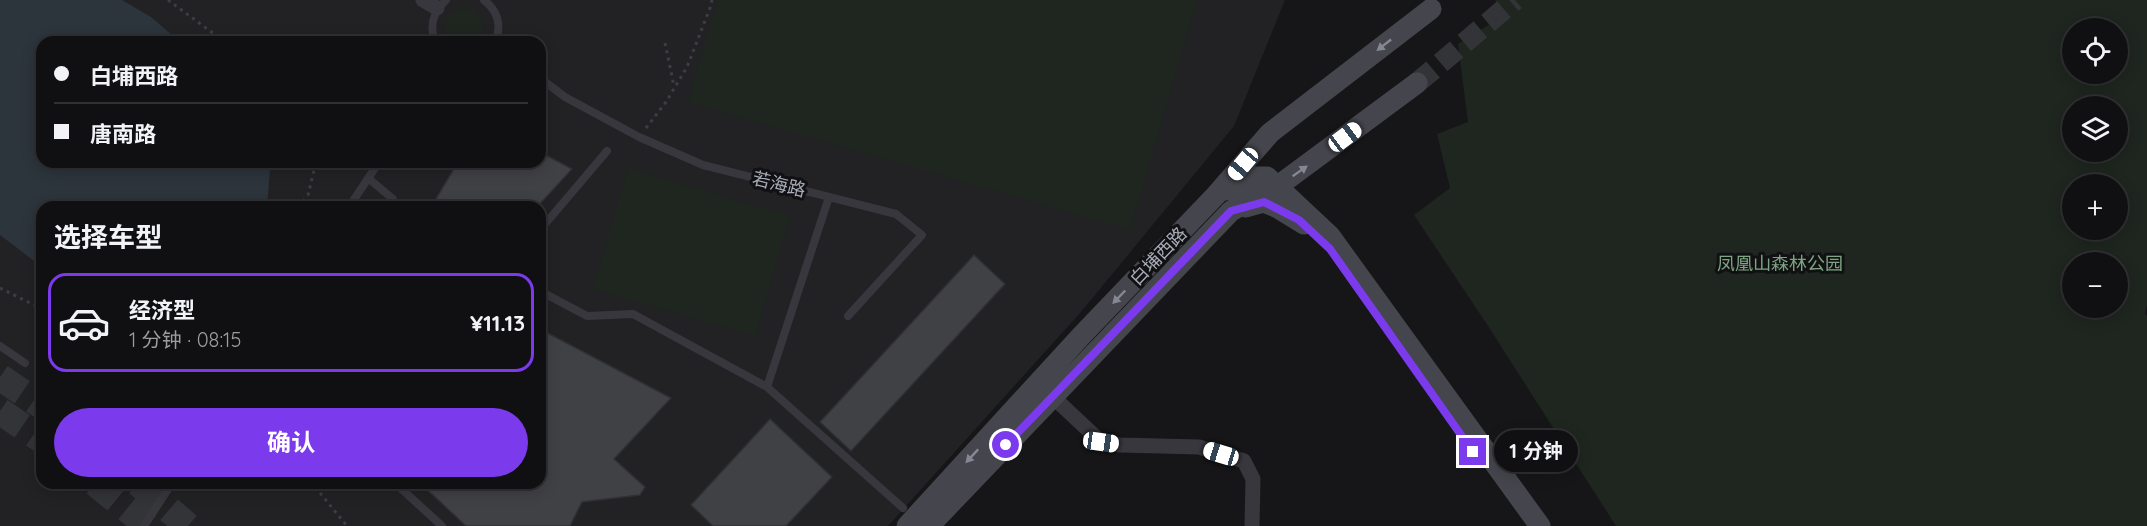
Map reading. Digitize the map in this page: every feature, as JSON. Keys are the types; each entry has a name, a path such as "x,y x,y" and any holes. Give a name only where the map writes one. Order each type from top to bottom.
{"main road":[{"name":"白埔西路","path":"905,517 1217,194 1270,133 1431,9"},
{"name":"白埔西路","path":"929,526 1231,211 1278,186 1417,82"},
{"path":"1217,194 1252,177 1267,177 1330,236 1540,526"},
{"path":"1231,211 1264,202 1299,220 1330,249 1526,526"}],"street":[{"path":"423,0 442,4"},
{"path":"1052,396 1101,442 1120,445 1198,447 1244,461 1253,479 1252,526"}],"lane":[{"path":"486,0 497,17 499,26 496,36"},
{"path":"434,36 433,19 442,4"},
{"name":"若海路","path":"546,83 565,97 639,137 703,165 896,214 922,235 848,315"},
{"path":"546,223 607,151"},
{"path":"353,201 375,168"},
{"path":"368,177 393,201"},
{"path":"767,387 829,197"},
{"path":"546,294 587,316 633,314 767,387 905,517"},
{"path":"0,346 25,363"},
{"path":"144,526 168,489"},
{"path":"402,489 442,526"}],"path":[{"path":"168,0 217,36"},
{"path":"639,137 687,68 712,0"},
{"path":"665,43 674,88"},
{"path":"303,201 308,195 314,168"},
{"path":"0,288 36,306"},
{"path":"317,489 347,526"}],"shaded area":[{"path":"0,0 1285,0 1234,126 1081,312 888,526 0,526"},
{"path":"0,0 122,0 151,17 173,36 36,36 36,168 269,168 270,170 267,201 36,201 36,262 0,235"}],"green space":[{"path":"717,0 1197,0 1130,230 688,102"},
{"name":"凤凰山森林公园","path":"1495,0 2147,0 2147,305 2145,314 2147,316 2147,526 1616,526 1414,215 1450,188 1437,134 1468,122 1458,44 1506,14"},
{"path":"470,9 479,16 483,26 480,36 448,36 446,21 457,10"},
{"path":"628,168 790,216 755,336 593,289"}],"building":[{"path":"546,155 572,169 543,201 435,201 454,168 546,168"},
{"path":"974,255 1005,284 851,451 820,422"},
{"path":"546,332 671,398 614,459 645,487 640,495 582,502 570,526 466,526 426,489 546,489"},
{"path":"770,419 832,477 786,526 713,526 691,505"}],"tunnel":[{"path":"1417,83 1515,0"},
{"path":"0,377 36,402"},
{"path":"0,411 36,436"},
{"path":"102,489 148,526"},
{"path":"145,489 188,526"}],"route":[{"path":"1006,445 1231,211 1264,202 1299,220 1330,249 1473,452"}]}
